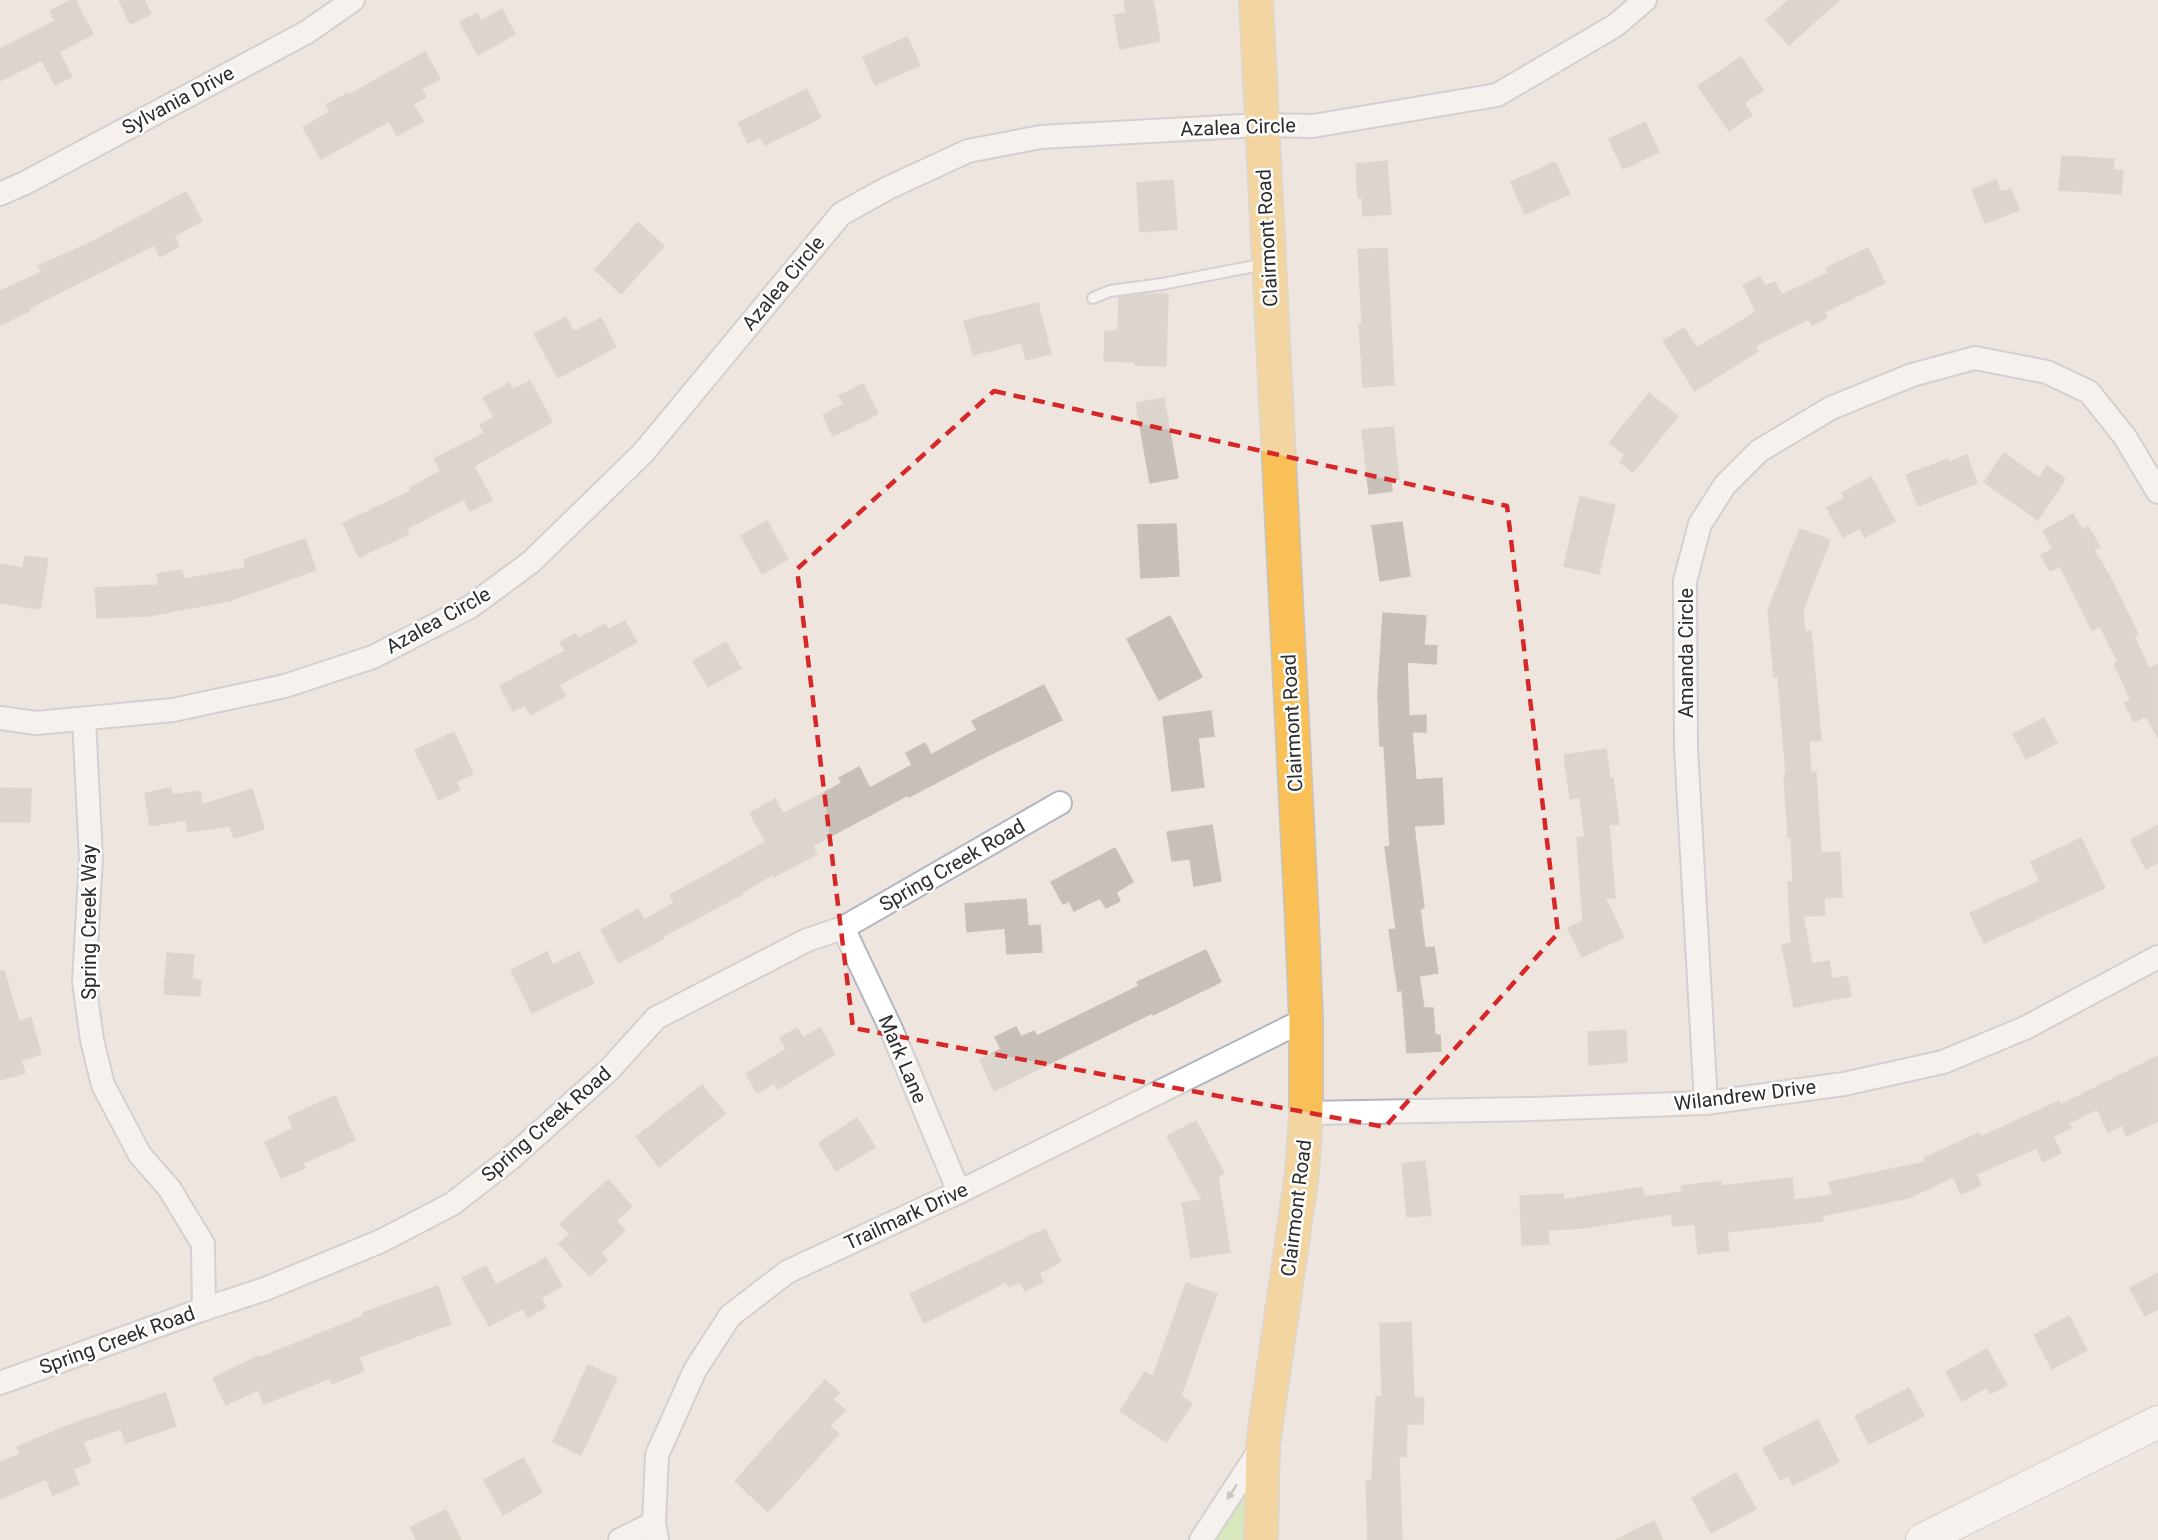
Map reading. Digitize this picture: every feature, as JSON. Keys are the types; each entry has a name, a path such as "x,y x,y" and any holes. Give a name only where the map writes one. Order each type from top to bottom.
{"main road":[{"name":"Clairmont Road","path":"1256,0 1306,1019 1306,1113 1302,1173 1263,1444 1261,1540"},
{"path":"1922,1540 2158,1422"}],"street":[{"name":"Sylvania Drive","path":"0,194 25,183 307,32 352,0"},
{"name":"Azalea Circle","path":"0,718 36,723 173,710 285,686 373,657 470,607 531,562 643,453 841,214 888,188 968,151 1041,137 1261,125 1313,126 1497,95 1616,25 1645,0"},
{"name":"Amanda Circle","path":"1706,1103 1686,748 1685,581 1700,524 1725,484 1759,451 1831,408 1912,375 1975,358 2047,372 2089,392 2125,437 2158,492"},
{"name":"Spring Creek Way","path":"84,719 90,858 84,982 92,1041 103,1084 140,1155 169,1188 203,1244 204,1309"},
{"name":"Spring Creek Road","path":"0,1383 204,1309 266,1289 371,1245 453,1203 510,1160 609,1070 656,1018 807,940 843,927 1060,803"},
{"name":"Mark Lane","path":"843,927 891,1029 959,1192"},
{"name":"Wilandrew Drive","path":"1306,1113 1706,1103 1844,1083 1943,1062 2025,1028 2158,957"},
{"name":"Trailmark Drive","path":"655,1531 657,1455 695,1370 730,1316 787,1272 959,1192 1306,1019"},
{"path":"1201,1540 1263,1444"},
{"path":"620,1540 655,1531"}],"lane":[{"path":"1093,298 1110,291 1162,284 1268,264"}],"highlighted area":[{"path":"994,391 1507,506 1558,933 1385,1127 853,1028 797,569"}],"green space":[{"path":"1247,1482 1259,1540 1206,1540"}],"building":[{"path":"75,0 93,34 59,52 72,77 55,85 42,60 0,81 0,49 55,21 50,11"},
{"path":"119,0 144,0 151,14 130,24"},
{"path":"1124,0 1153,0 1160,41 1120,49 1114,15 1126,13"},
{"path":"1789,0 1839,0 1789,45 1766,20"},
{"path":"502,9 515,34 478,55 460,22 477,13 481,21"},
{"path":"907,37 920,65 875,85 863,57"},
{"path":"425,52 440,79 421,89 426,97 413,104 423,121 397,136 389,121 321,159 303,127 330,112 326,105 348,93 349,95"},
{"path":"1741,57 1763,90 1744,103 1752,115 1729,131 1698,86"},
{"path":"807,89 821,118 765,145 761,137 748,143 738,123"},
{"path":"1645,122 1659,152 1623,169 1609,139"},
{"path":"2062,156 2114,159 2113,170 2123,171 2121,194 2059,190"},
{"path":"1387,161 1391,214 1363,216 1362,197 1358,198 1356,164"},
{"path":"1555,162 1570,194 1525,214 1511,182"},
{"path":"1173,180 1177,229 1140,232 1137,183"},
{"path":"1996,180 2001,192 2011,189 2019,210 1985,223 1972,190"},
{"path":"186,192 202,221 174,236 179,246 160,257 154,245 0,325 0,291 42,272 38,266 94,241"},
{"path":"638,222 664,246 621,294 595,270"},
{"path":"1387,248 1394,385 1363,387 1358,250"},
{"path":"1868,248 1885,283 1824,312 1827,318 1812,325 1809,319 1755,346 1758,351 1695,391 1663,341 1684,328 1697,348 1756,312 1743,285 1760,277 1765,286 1775,282 1782,295 1828,273 1826,268"},
{"path":"1168,294 1166,366 1104,361 1105,331 1118,331 1119,297"},
{"path":"1038,303 1051,354 1026,360 1021,343 973,355 964,321"},
{"path":"566,317 574,332 601,318 616,347 558,378 534,334"},
{"path":"530,381 552,422 474,466 492,500 470,511 464,499 406,529 409,534 359,557 343,523 411,491 410,488 441,471 434,459 485,433 480,425 494,417 483,398 509,383 513,390"},
{"path":"863,384 878,414 833,436 823,415 844,404 839,396"},
{"path":"1649,393 1678,416 1633,472 1620,462 1625,455 1609,443"},
{"path":"1164,398 1178,478 1150,483 1136,403"},
{"path":"1393,427 1399,479 1391,480 1392,491 1369,494 1362,430"},
{"path":"2004,453 2039,478 2047,466 2065,479 2038,520 1984,482"},
{"path":"1967,455 1977,483 1918,506 1906,475 1948,459 1949,462"},
{"path":"1871,477 1895,521 1865,537 1860,528 1843,537 1827,508 1845,498 1842,493"},
{"path":"1580,497 1615,505 1599,574 1564,566"},
{"path":"2073,514 2082,530 2088,526 2100,547 2094,550 2138,634 2134,636 2149,669 2158,664 2158,738 2146,716 2134,722 2125,703 2131,700 2114,664 2118,662 2100,626 2092,630 2060,566 2050,571 2041,555 2053,549 2043,531"},
{"path":"767,521 788,559 762,574 741,536"},
{"path":"1402,522 1410,576 1380,581 1372,526"},
{"path":"1176,524 1179,576 1141,578 1138,525"},
{"path":"1800,529 1830,540 1803,610 1805,632 1811,631 1821,740 1809,741 1811,773 1816,772 1821,853 1840,852 1842,897 1824,898 1825,915 1803,916 1812,964 1829,961 1832,979 1847,976 1851,996 1794,1007 1782,945 1791,943 1788,882 1793,882 1791,837 1788,837 1784,775 1786,774 1778,677 1774,677 1768,610"},
{"path":"305,539 316,570 234,600 149,616 97,618 95,588 159,585 157,574 182,570 184,579 246,568 244,560"},
{"path":"25,556 48,559 40,609 0,603 0,564 23,568"},
{"path":"1383,613 1426,616 1424,645 1437,646 1436,664 1407,662 1409,716 1426,715 1426,732 1412,732 1416,780 1442,778 1444,824 1414,826 1424,908 1420,909 1425,948 1434,947 1438,973 1419,976 1424,1008 1433,1008 1435,1035 1440,1035 1441,1051 1407,1053 1402,990 1398,991 1389,930 1396,929 1385,847 1390,846 1384,746 1380,746 1378,694"},
{"path":"1170,616 1202,677 1159,700 1127,639"},
{"path":"625,621 637,642 559,685 565,696 531,715 525,705 513,711 500,686 565,651 560,642 575,634 578,639 605,624 608,630"},
{"path":"726,642 741,668 708,687 693,661"},
{"path":"1044,685 1062,720 909,797 908,795 812,846 817,854 774,877 773,874 742,894 619,963 601,930 638,909 644,920 674,903 670,895 766,842 750,813 775,799 783,814 842,783 839,778 859,767 870,788 912,765 906,753 925,743 931,755 977,730 972,721"},
{"path":"1211,711 1214,736 1198,738 1204,787 1172,791 1163,717"},
{"path":"2044,718 2057,743 2026,759 2013,734"},
{"path":"454,732 473,774 456,782 460,790 439,800 415,750"},
{"path":"1606,749 1610,778 1613,778 1619,824 1609,825 1615,898 1605,898 1624,937 1582,957 1568,928 1583,921 1577,838 1585,837 1580,797 1570,799 1564,755"},
{"path":"0,788 31,789 30,822 0,822"},
{"path":"171,788 172,795 200,791 202,805 252,789 264,829 234,838 230,826 188,832 186,820 150,826 145,793"},
{"path":"1212,825 1221,881 1194,886 1190,859 1172,861 1167,832"},
{"path":"2158,825 2158,863 2146,869 2131,840"},
{"path":"2081,838 2105,888 1984,943 1970,913 2040,881 2031,862"},
{"path":"1115,848 1133,882 1116,892 1120,901 1106,908 1100,898 1074,911 1069,901 1063,904 1051,882"},
{"path":"1026,899 1028,926 1040,925 1042,952 1007,954 1005,928 967,932 965,904"},
{"path":"1206,950 1221,982 1153,1015 1152,1013 994,1091 980,1060 1001,1049 995,1037 1016,1027 1021,1037 1034,1031 1037,1036 1139,986 1137,982"},
{"path":"547,952 553,965 579,952 594,983 532,1013 511,970"},
{"path":"167,953 194,955 192,979 201,980 200,996 164,994"},
{"path":"4,971 19,1021 31,1018 41,1054 21,1060 25,1073 0,1080 0,972"},
{"path":"797,1028 803,1038 820,1028 835,1054 778,1089 774,1083 757,1093 746,1074 786,1049 780,1038"},
{"path":"1626,1030 1627,1062 1589,1065 1588,1032"},
{"path":"2158,1056 2158,1121 2127,1136 2122,1125 2108,1132 2097,1109 2069,1123 2071,1128 2053,1136 2061,1153 2043,1162 2037,1148 1976,1174 1981,1185 1961,1194 1953,1177 1908,1198 1822,1216 1823,1221 1727,1232 1729,1250 1698,1254 1695,1224 1673,1226 1671,1214 1583,1228 1548,1230 1549,1244 1522,1245 1520,1196 1563,1194 1563,1200 1642,1187 1644,1197 1682,1192 1681,1186 1721,1181 1721,1186 1792,1178 1794,1200 1832,1195 1829,1182 1926,1162 1924,1158 1979,1133 1981,1137 2059,1101 2061,1105"},
{"path":"702,1085 725,1114 659,1167 636,1137"},
{"path":"335,1096 355,1140 303,1163 305,1168 281,1178 265,1142 293,1129 288,1117"},
{"path":"857,1118 875,1147 836,1171 819,1143"},
{"path":"1196,1121 1224,1173 1218,1176 1230,1252 1191,1258 1182,1203 1202,1200 1167,1136"},
{"path":"1425,1161 1431,1215 1407,1217 1402,1164"},
{"path":"608,1180 632,1206 616,1221 625,1230 601,1253 607,1260 590,1276 559,1244 570,1234 560,1224"},
{"path":"1045,1229 1061,1262 1039,1273 1043,1282 1025,1291 1020,1282 1009,1287 1006,1282 924,1323 910,1294"},
{"path":"546,1258 562,1286 541,1298 546,1307 528,1317 523,1308 489,1326 462,1278 486,1266 496,1285"},
{"path":"2158,1273 2158,1309 2145,1316 2130,1288"},
{"path":"1186,1283 1217,1294 1181,1396 1192,1404 1166,1442 1120,1411 1145,1372 1153,1377"},
{"path":"438,1286 451,1324 359,1357 364,1371 332,1384 330,1378 264,1404 258,1390 226,1405 213,1378 259,1356 259,1358 364,1316 363,1313"},
{"path":"2069,1316 2087,1350 2052,1369 2034,1335"},
{"path":"1411,1322 1414,1398 1424,1398 1423,1424 1407,1424 1406,1457 1399,1456 1402,1540 1368,1540 1366,1480 1372,1480 1376,1396 1382,1397 1380,1324"},
{"path":"1987,1349 2007,1385 1990,1394 1987,1387 1962,1401 1946,1372"},
{"path":"588,1365 617,1378 581,1455 553,1442"},
{"path":"825,1380 840,1393 833,1399 845,1410 830,1426 839,1434 768,1512 735,1481"},
{"path":"1909,1388 1924,1416 1869,1444 1855,1416"},
{"path":"165,1393 176,1426 126,1443 121,1429 83,1442 91,1462 73,1469 79,1484 53,1495 46,1479 0,1499 0,1462 20,1454 17,1447 75,1423"},
{"path":"1818,1420 1839,1462 1793,1485 1788,1476 1780,1480 1763,1448"},
{"path":"523,1458 542,1492 503,1515 484,1480"},
{"path":"1736,1473 1756,1509 1711,1533 1692,1498"},
{"path":"446,1510 461,1540 417,1540 410,1527"},
{"path":"1654,1521 1663,1540 1616,1540"}]}
